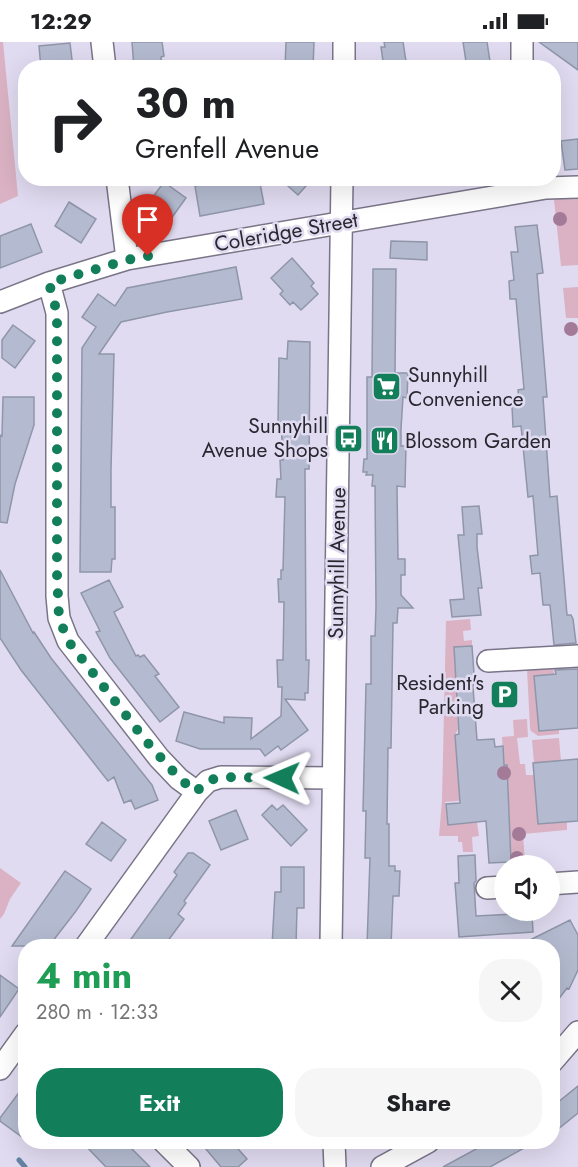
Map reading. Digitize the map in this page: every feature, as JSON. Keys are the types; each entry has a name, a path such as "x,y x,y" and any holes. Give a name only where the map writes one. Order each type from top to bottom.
{"street":[{"path":"102,42 104,60"},
{"path":"344,60 345,42"},
{"path":"522,42 522,60"},
{"name":"Coleridge Street","path":"561,185 578,187"},
{"path":"118,186 127,260"},
{"name":"Sunnyhill Avenue","path":"331,939 339,524 342,186"},
{"name":"Coleridge Street","path":"0,302 49,283 127,260 530,186"},
{"path":"49,283 57,313 59,618 68,641 152,749 179,778 196,792"},
{"path":"488,662 578,656"},
{"path":"92,939 196,792 207,781 221,777 333,778"},
{"path":"560,883 578,882"},
{"path":"560,1053 578,1032"},
{"path":"0,1069 18,1045"},
{"path":"171,1149 189,1167"},
{"path":"335,1149 336,1167"},
{"path":"382,1167 415,1149"}],"shaded area":[{"path":"0,42 3,42 18,196 0,204"},
{"path":"559,197 578,198 578,265 561,266 554,200"},
{"path":"578,287 578,318 566,318 563,288"},
{"path":"470,619 471,630 463,631 464,641 472,640 472,646 454,648 458,729 455,735 459,791 479,799 445,802 448,825 477,822 479,836 472,837 473,852 463,852 462,842 458,842 458,836 439,836 442,800 446,621"},
{"path":"553,667 554,674 534,676 539,731 559,729 559,734 538,736 530,728 527,669"},
{"path":"527,719 528,737 517,738 520,764 525,764 526,775 534,775 538,824 567,822 567,830 523,834 524,855 511,855 508,781 504,768 502,737 514,736 513,720"},
{"path":"559,738 561,761 534,763 532,740"},
{"path":"0,868 21,883 0,919"}],"building":[{"path":"132,42 162,42 164,56 161,57 161,60 133,60"},
{"path":"286,42 314,42 313,60 285,60"},
{"path":"384,42 403,42 406,60 383,60 381,47 385,47"},
{"path":"463,42 487,42 490,60 466,60"},
{"path":"539,42 578,42 578,70"},
{"path":"70,43 72,60 40,60 39,46"},
{"path":"578,139 578,169 565,170 561,141"},
{"path":"161,186 170,186 186,198 168,223 146,206"},
{"path":"195,186 261,186 264,204 200,216"},
{"path":"288,186 306,186 298,195"},
{"path":"69,202 96,219 81,243 55,226"},
{"path":"31,224 42,252 0,268 0,236"},
{"path":"537,225 543,273 537,274 547,397 543,397 550,497 557,496 567,615 571,615 573,619 576,643 554,645 550,605 543,605 540,573 532,574 530,556 538,555 533,496 528,497 521,426 513,427 512,406 519,406 518,390 524,389 516,299 510,299 509,281 514,280 511,252 518,252 515,227"},
{"path":"391,241 427,242 427,260 390,258"},
{"path":"292,258 314,283 311,286 318,294 301,310 293,302 290,305 280,294 283,291 271,278"},
{"path":"236,267 242,299 121,322 99,354 114,354 111,507 115,507 115,559 112,559 111,572 80,572 82,348 96,327 82,317 98,294 115,306 127,288"},
{"path":"373,269 396,269 395,373 408,373 407,398 403,397 401,429 401,446 406,446 405,487 397,486 398,559 405,559 405,575 401,575 401,595 413,608 398,608 397,623 393,623 387,824 389,824 389,866 395,866 395,871 400,871 399,896 393,896 391,939 367,939 370,858 365,858 366,811 363,811 366,684 371,684 371,636 375,636 375,486 372,486 373,475 366,475 367,472 363,472 364,459 367,459 367,377 372,377"},
{"path":"13,325 35,341 15,368 2,358 2,340"},
{"path":"288,341 310,342 309,469 305,469 308,693 305,693 305,700 285,699 308,730 281,750 278,746 265,756 260,749 200,749 176,741 184,712 224,723 224,717 252,718 251,739 281,716 282,687 278,687 277,660 283,660 284,602 279,602 278,579 281,579 281,570 283,570 285,497 276,497 277,479 281,479 280,460 283,460 281,422 278,422 279,358 287,359"},
{"path":"3,397 34,397 34,425 15,484 7,523 0,522 0,435 2,436"},
{"path":"479,506 482,534 477,534 477,547 482,588 478,588 481,615 452,617 450,600 464,599 458,535 464,535 462,507"},
{"path":"0,570 33,633 152,785 158,800 135,809 131,800 124,803 114,777 108,781 21,670 0,638"},
{"path":"109,580 123,607 114,612 136,656 144,655 159,674 155,676 179,707 160,722 110,658 96,632 100,631 81,593"},
{"path":"472,646 477,740 494,739 495,747 503,746 504,765 507,765 511,855 494,855 494,863 489,863 486,821 448,825 446,804 460,803 455,735 459,734 454,647"},
{"path":"578,669 578,728 539,731 534,676 556,674 555,670"},
{"path":"578,759 578,821 538,824 533,763"},
{"path":"272,805 277,810 283,805 307,830 291,846 262,815"},
{"path":"236,810 248,839 221,850 209,821"},
{"path":"102,822 126,840 111,861 86,844"},
{"path":"188,853 193,853 210,865 184,901 186,903 178,914 184,919 169,939 131,939 177,875 174,872"},
{"path":"475,855 476,916 494,915 494,921 532,921 533,932 459,937 455,883 459,883 458,856"},
{"path":"281,867 304,867 304,908 297,908 296,939 272,939 275,892 281,892"},
{"path":"65,871 91,889 54,939 18,939 18,946 12,946"},
{"path":"570,920 578,935 578,970 569,989 567,988 560,997 560,939 532,939"},
{"path":"0,975 18,990 0,1017"},
{"path":"578,1086 578,1113 560,1128 560,1101"},
{"path":"18,1094 18,1134 0,1121"},
{"path":"89,1149 132,1149 150,1167 106,1167"},
{"path":"206,1149 238,1149 247,1159 238,1167 221,1167"},
{"path":"476,1149 522,1149 490,1167 443,1167"}],"waterway":[{"path":"19,1160 25,1167"}],"place":[{"name":"Sunnyhill Convenience","path":"387,387"},
{"name":"Sunnyhill Avenue Shops","path":"349,438"},
{"name":"Blossom Garden","path":"384,441"},
{"name":"Resident's Parking","path":"505,695"}],"route":[{"path":"148,256 49,283 57,313 57,596 59,618 68,641 159,758 196,792 207,781 221,777 282,778"}]}
